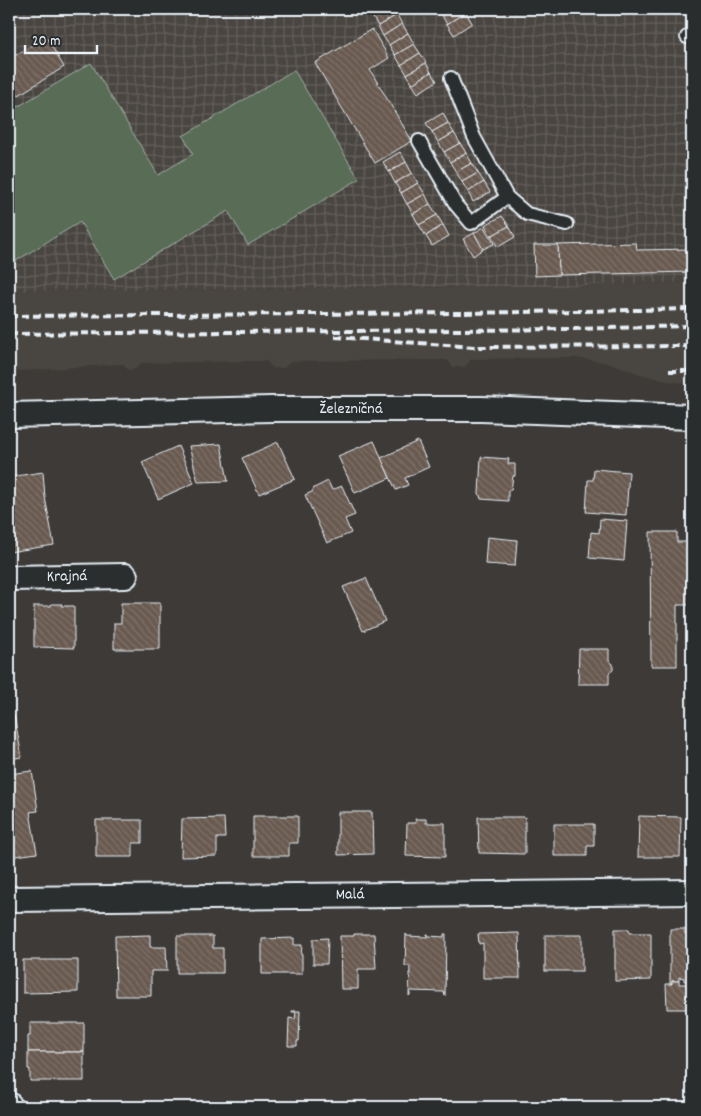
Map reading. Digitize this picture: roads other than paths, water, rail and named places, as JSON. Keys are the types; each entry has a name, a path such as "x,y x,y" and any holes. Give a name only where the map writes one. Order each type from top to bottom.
{"street":[{"name":"Železničná","path":"9,415 272,409 481,409 692,417"},
{"name":"Krajná","path":"9,578 125,576"},
{"name":"Malá","path":"9,899 692,892"}],"lane":[{"path":"451,78 474,137 507,197 527,214 567,224"},
{"path":"419,141 456,205 471,223 507,197"}],"railway":[{"path":"9,316 465,313 692,309"},
{"path":"9,334 570,329 692,326"},
{"path":"335,337 474,347 692,346"},
{"path":"669,371 692,371"}]}
